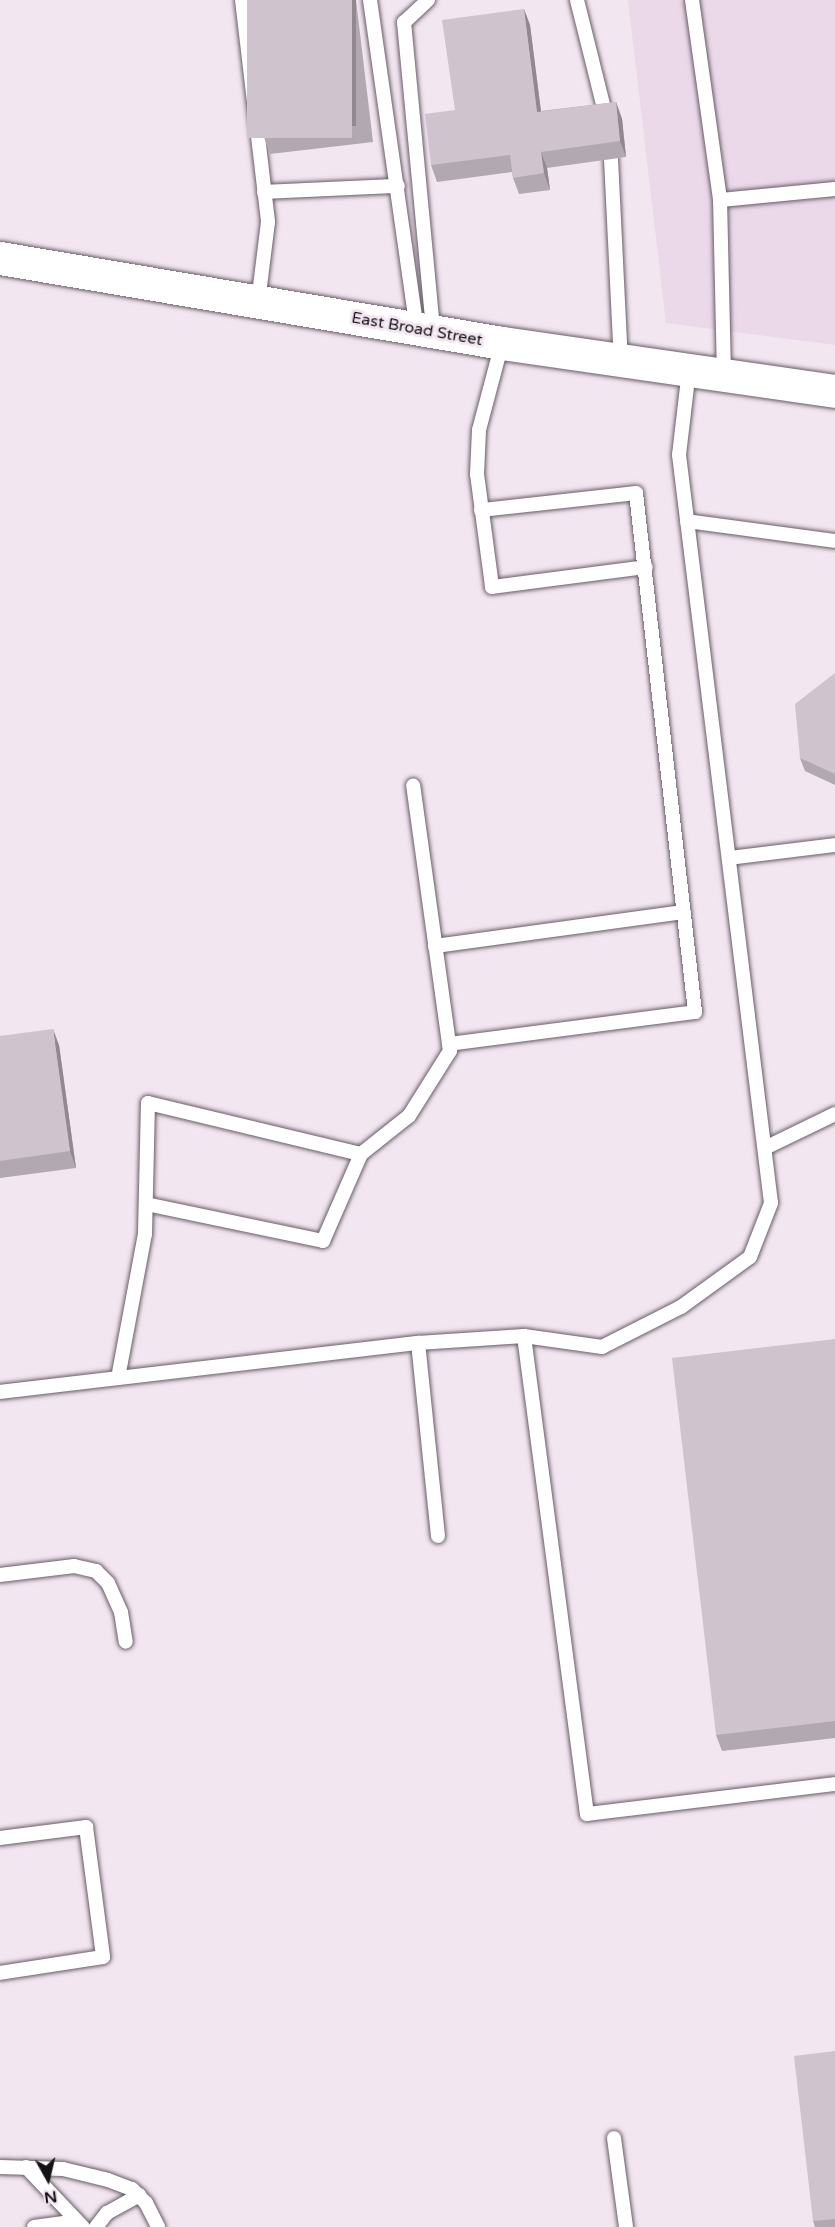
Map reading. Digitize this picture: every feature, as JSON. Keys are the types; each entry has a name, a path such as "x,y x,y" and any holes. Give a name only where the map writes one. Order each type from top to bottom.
{"street":[{"name":"East Broad Street","path":"0,258 502,343 835,391"}],"lane":[{"path":"242,0 268,222 258,302"},
{"path":"370,0 398,186 425,330"},
{"path":"425,330 405,22 428,0"},
{"path":"577,0 607,120"},
{"path":"692,0 720,200 724,375"},
{"path":"611,159 621,360"},
{"path":"264,192 398,186"},
{"path":"720,200 835,189"},
{"path":"502,343 479,430 477,474 492,587 646,567"},
{"path":"0,1392 418,1343 524,1336 602,1347 681,1307 750,1257 771,1203 679,455 689,370"},
{"path":"449,1044 695,1011 636,493 482,510"},
{"path":"687,521 835,542"},
{"path":"146,1204 323,1241 361,1154 409,1116 450,1052 412,786"},
{"path":"729,858 835,845"},
{"path":"435,945 684,912"},
{"path":"118,1378 145,1234 148,1103 361,1154"},
{"path":"765,1148 835,1114"},
{"path":"524,1336 587,1814 835,1784"},
{"path":"418,1343 438,1536"},
{"path":"0,1575 74,1566 96,1571 108,1582 121,1612 126,1641"},
{"path":"0,1838 86,1827 103,1957 0,1973"},
{"path":"614,2138 626,2227"},
{"path":"0,2167 63,2169 108,2180 139,2195 158,2227"},
{"path":"26,2167 80,2224"},
{"path":"96,2227 107,2213 139,2195"},
{"path":"34,2227 80,2224"}],"shaded area":[{"path":"628,0 835,0 835,345 666,323"}],"building":[{"path":"247,0 352,0 352,138 247,138"},
{"path":"524,9 537,112 616,102 620,141 541,152 544,173 513,178 510,155 431,165 425,114 455,110 442,20"},
{"path":"835,673 835,774 800,758 795,704"},
{"path":"53,1029 70,1151 0,1161 0,1036"},
{"path":"835,1339 835,1721 716,1735 672,1358"},
{"path":"835,2051 835,2219 813,2221 794,2056"}]}
